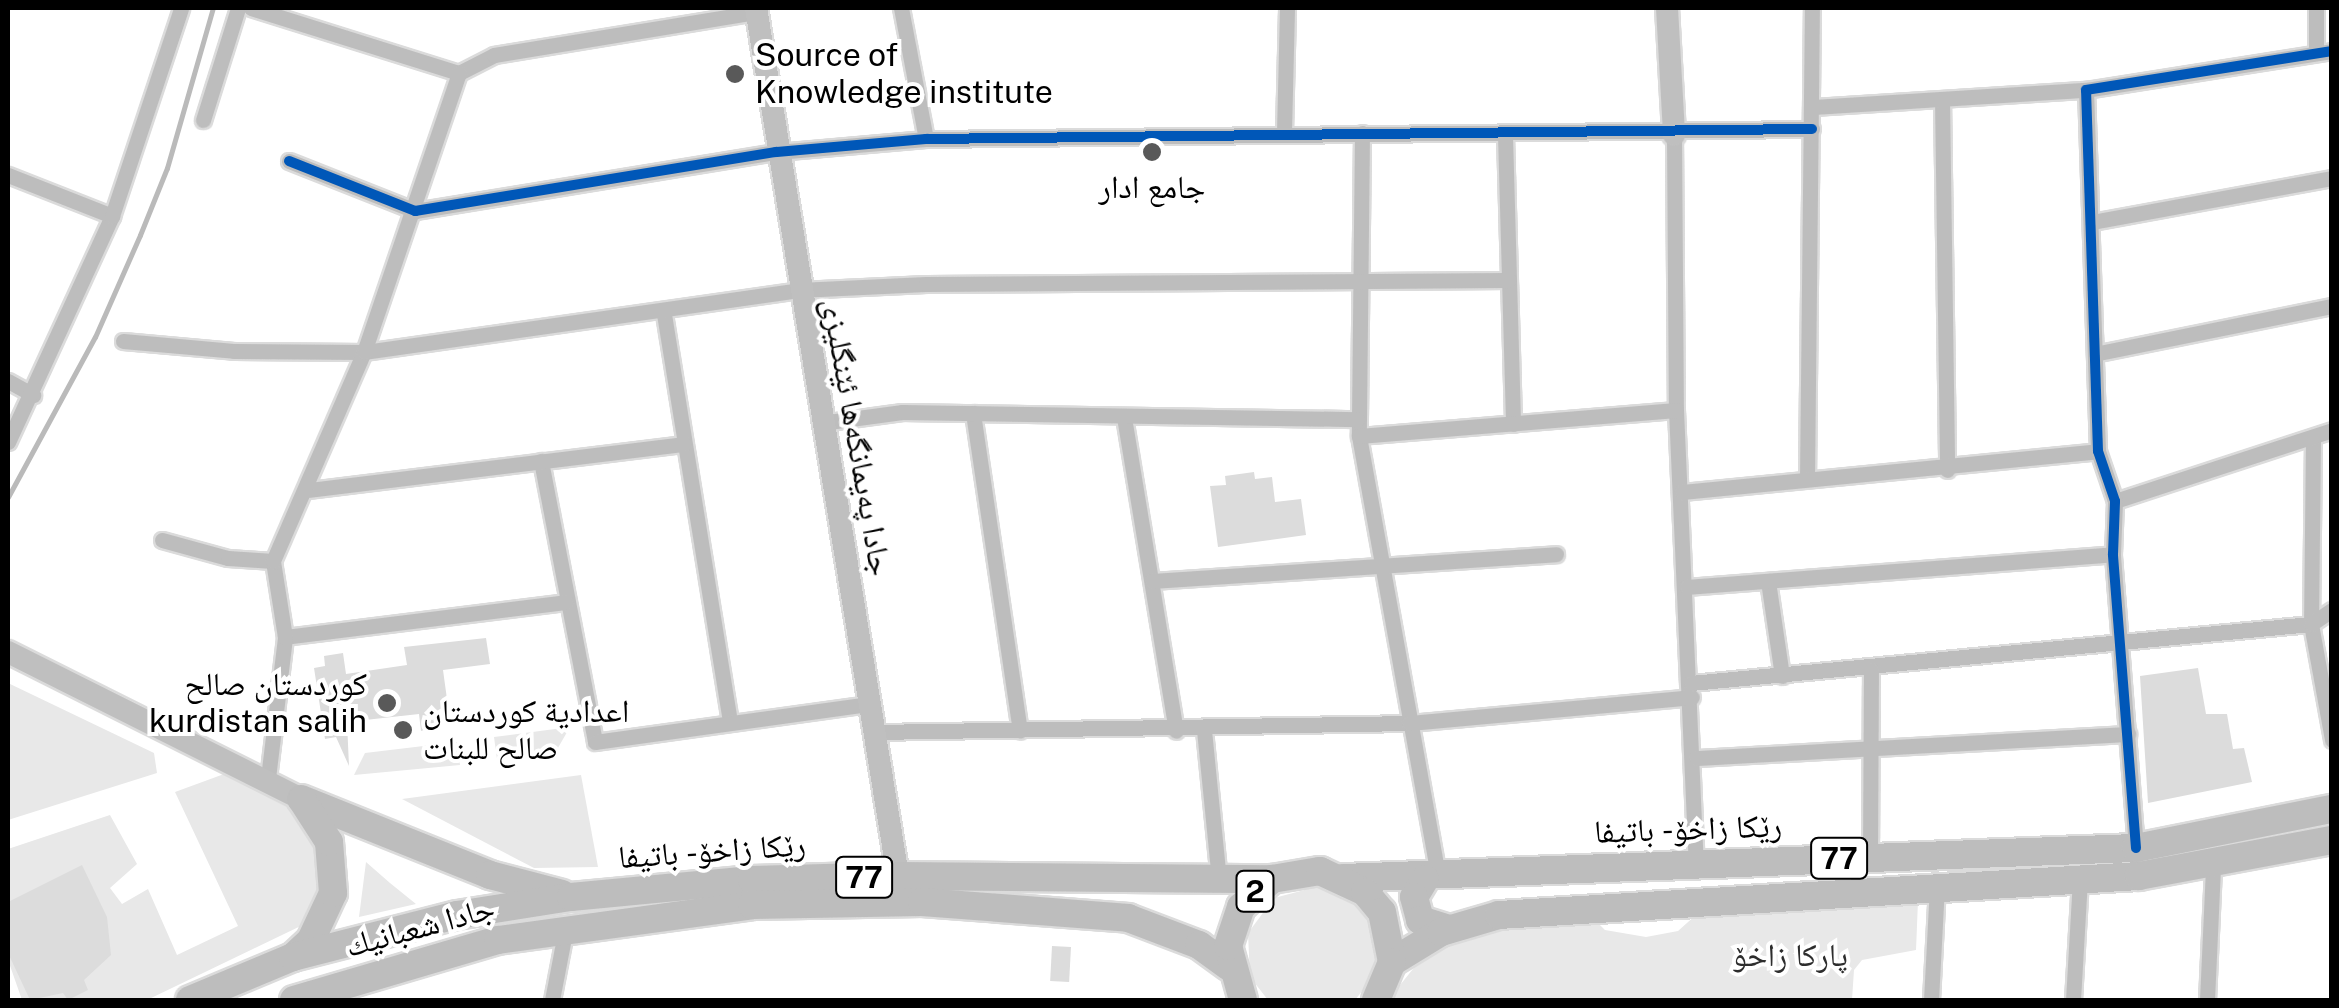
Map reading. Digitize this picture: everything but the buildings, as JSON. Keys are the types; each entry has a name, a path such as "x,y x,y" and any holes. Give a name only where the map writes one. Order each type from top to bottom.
{"highway":[{"path":"301,799 490,875 571,897"},
{"path":"290,958 325,918 334,867 329,842 301,799"},
{"name":"رێکا زاخۆ - باتیفا","path":"1343,878 1432,878 1696,861 2136,848 2332,809"},
{"name":"77","path":"1392,962 1449,929 1532,912 1936,884 2080,879 2213,867 2332,840"},
{"name":"2","path":"1228,967 1232,926 1248,899 1272,880 1308,871 1343,878"},
{"name":"رێکا زاخۆ - باتیفا","path":"290,958 457,915 571,897 752,880 898,876 1272,880"},
{"path":"1343,878 1382,912 1392,962 1376,1000"},
{"path":"1432,878 1414,897 1420,920 1449,929"},
{"name":"رێکا زاخۆ - باتیفا","path":"566,926 752,905 940,904 1128,918 1164,928 1228,967"},
{"name":"جادا شعبانيك","path":"294,1000 467,947 566,926"},
{"name":"77","path":"190,1000 290,958"},
{"path":"1228,967 1244,1000"}],"street":[{"path":"8,442 112,216 180,8"},
{"path":"203,120 238,8"},
{"path":"251,8 458,73 494,55 756,10"},
{"path":"901,8 926,139"},
{"path":"1284,132 1287,8"},
{"path":"1667,8 1674,135 1676,410 1696,758 1696,861"},
{"path":"1808,479 1812,8"},
{"path":"1813,107 2086,90 2324,52 2316,8"},
{"name":"جادا په‌يمانگه‌ها ئێنگليزى","path":"756,10 776,152 898,876"},
{"path":"268,778 285,638 273,560 308,490 364,352 458,73"},
{"path":"2086,90 2099,353 2098,451 2115,500 2112,554 2136,848"},
{"path":"1942,98 1948,470"},
{"path":"289,161 414,211 776,152 926,139 1284,132 1674,135 1812,130"},
{"path":"1362,133 1358,428 1432,878"},
{"path":"1505,134 1513,424"},
{"path":"8,175 112,216"},
{"path":"2092,222 2332,178"},
{"path":"123,341 234,351 364,352 664,314 799,290 1362,276 1509,280"},
{"path":"2099,353 2332,306"},
{"path":"664,314 730,723"},
{"path":"8,381 32,396"},
{"path":"821,423 902,412 1358,428 1513,424 1676,410"},
{"path":"974,413 1020,731"},
{"path":"1124,417 1176,732"},
{"path":"2115,500 2332,430"},
{"path":"2313,437 2312,624 2332,740"},
{"path":"308,490 683,444"},
{"path":"1682,492 1948,470 2098,451"},
{"path":"541,460 595,742 869,704"},
{"path":"162,540 228,558 273,560"},
{"path":"1152,581 1556,554"},
{"path":"1687,587 2112,554"},
{"path":"1768,582 1782,676"},
{"path":"285,638 566,602"},
{"path":"874,732 1176,732 1409,723 1782,676 2312,624 2332,610"},
{"path":"8,652 268,778 301,799"},
{"path":"1870,858 1872,670"},
{"path":"1204,730 1219,879"},
{"path":"1696,758 1872,745 2128,734"},
{"path":"2207,1000 2213,867"},
{"path":"2073,1000 2080,879"},
{"path":"1931,1000 1936,884"},
{"path":"552,1000 566,926"}],"green space":[{"path":"8,683 154,753 157,773 8,820"},
{"path":"570,727 555,753 497,759 494,737"},
{"path":"457,742 460,765 354,775 365,753"},
{"path":"235,770 306,809 328,890 309,922 147,1000 22,1000 8,960 8,849 110,815 137,864 110,888 122,904 148,889 177,955 238,926 175,792"},
{"path":"581,775 598,867 534,868 402,799"},
{"path":"366,862 390,883 416,904 359,917"},
{"path":"1316,887 1354,903 1368,919 1377,960 1371,980 1355,1000 1268,1000 1250,977 1248,933 1274,898"},
{"name":"پارکا زاخۆ","path":"1918,901 1916,950 1862,960 1854,970 1852,1000 1388,1000 1425,954 1475,931 1594,919 1605,930 1646,937 1678,931 1697,914"}],"waterway":[{"path":"8,497 95,337 140,235 167,168 213,8"}],"cycle path":[{"path":"2136,848 2113,554 2115,501 2098,451 2086,90 2332,51"},
{"path":"289,161 415,211 776,152 926,139 1812,129"}],"place":[{"name":"Source of Knowledge institute","path":"735,74"},
{"name":"جامع ادار","path":"1152,152"},
{"name":"كوردستان صالح kurdistan salih","path":"387,703"},
{"name":"اعدادية كوردستان صالح للبنات","path":"403,730"}]}
